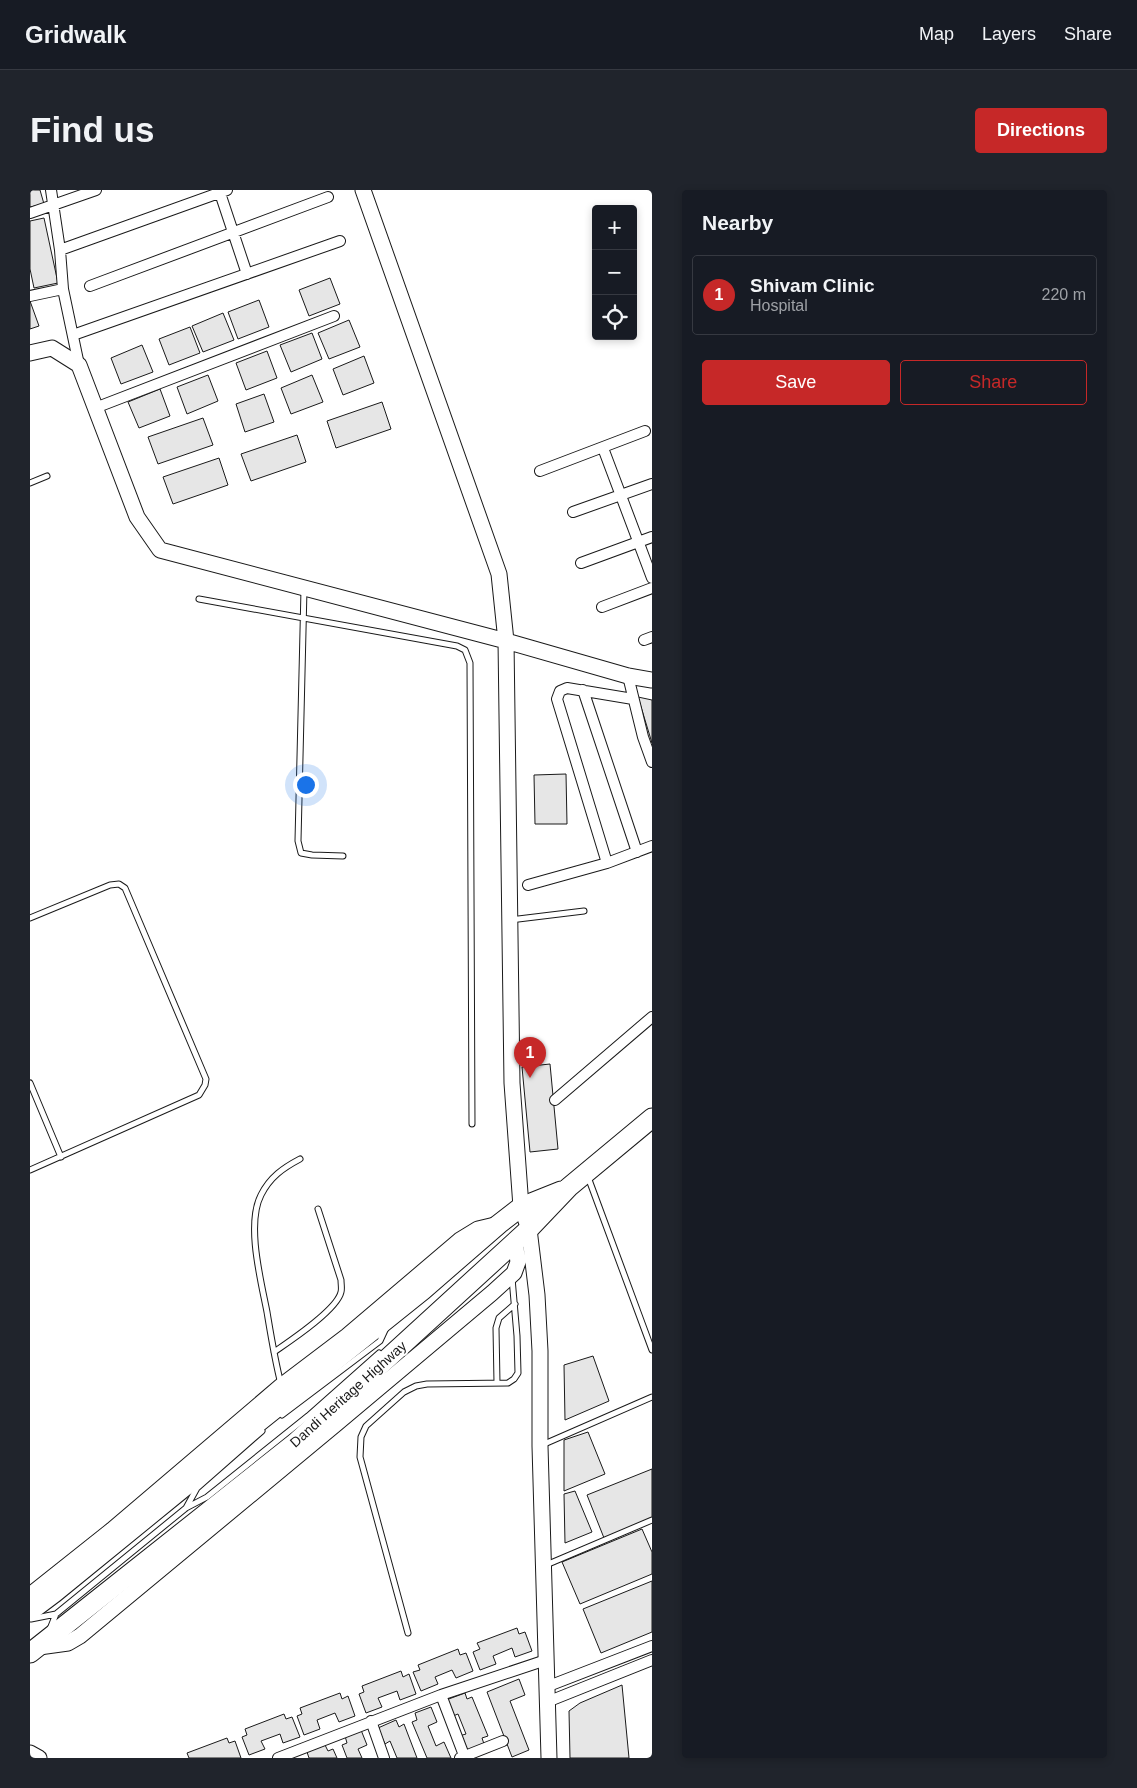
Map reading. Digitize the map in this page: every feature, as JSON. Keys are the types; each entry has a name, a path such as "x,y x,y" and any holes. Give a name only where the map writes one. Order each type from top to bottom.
{"highway":[{"name":"Dandi Heritage Highway","path":"34,1650 295,1443 474,1274 529,1229 569,1187 652,1118"},
{"path":"30,1611 184,1487 283,1393 390,1316 520,1207 569,1187"}],"street":[{"path":"51,190 60,250 63,289 79,365 137,517 160,550 506,641 628,676 652,680"},
{"path":"30,213 96,190"},
{"path":"363,190 499,574 506,641 512,1082 520,1207 529,1229 537,1294 540,1351 540,1446 549,1758"},
{"path":"60,250 222,191 247,274"},
{"path":"90,286 328,197"},
{"path":"73,335 340,241"},
{"path":"30,296 63,289"},
{"path":"96,408 334,316"},
{"path":"30,353 52,348 79,365"},
{"path":"540,471 645,432"},
{"path":"603,448 652,578"},
{"path":"573,512 652,484"},
{"path":"581,563 652,537"},
{"path":"602,607 652,588"},
{"path":"628,676 652,762"},
{"path":"607,863 557,699 560,692 567,688 633,699"},
{"path":"583,690 637,852"},
{"path":"528,885 607,863 652,846"},
{"path":"555,1100 652,1017"},
{"path":"30,1595 283,1393 460,1240 478,1229 499,1224"},
{"path":"34,1650 68,1644 80,1636 344,1418 514,1272 518,1262 515,1241"},
{"path":"546,1695 652,1646"},
{"path":"278,1758 303,1753 371,1721 441,1695 546,1660"},
{"path":"546,1695 652,1660"},
{"path":"441,1695 463,1757 503,1741"},
{"path":"371,1721 384,1758"},
{"path":"30,1753 38,1758"}],"lane":[{"path":"30,484 47,476"},
{"path":"304,589 298,841 301,853 343,856"},
{"path":"199,599 457,646 465,650 470,663 472,1124"},
{"path":"30,918 110,885 119,884 124,888 206,1079 199,1095 30,1170"},
{"path":"510,920 584,911"},
{"path":"30,1083 62,1157"},
{"path":"283,1393 256,1248 256,1216 260,1196 269,1181 280,1170 300,1158"},
{"path":"586,1172 652,1350"},
{"path":"274,1352 323,1315 338,1300 341,1292 341,1280 318,1209"},
{"path":"408,1634 360,1457 361,1437 366,1426 404,1392 416,1386 427,1384 508,1383 514,1379 518,1373 515,1304 511,1275"},
{"path":"497,1383 496,1328 499,1318 515,1304"},
{"path":"276,1419 380,1341 386,1331 390,1316"},
{"path":"34,1650 50,1628 56,1614 186,1508 207,1497 308,1416 387,1347"},
{"path":"540,1446 652,1398"},
{"path":"186,1508 197,1488 268,1425"},
{"path":"543,1566 652,1520"},
{"path":"30,1619 56,1614"}],"building":[{"path":"30,190 40,190 44,204 30,207"},
{"path":"44,218 58,283 34,288 30,269 30,221"},
{"path":"330,278 340,304 309,316 299,290"},
{"path":"259,300 269,327 238,339 228,312"},
{"path":"30,301 39,326 30,329"},
{"path":"223,313 234,340 203,352 192,326"},
{"path":"349,320 360,347 329,359 318,333"},
{"path":"190,327 200,353 169,365 159,339"},
{"path":"312,333 322,359 291,372 280,345"},
{"path":"142,345 153,372 121,384 111,358"},
{"path":"267,351 277,378 246,390 236,363"},
{"path":"364,356 374,383 343,395 333,369"},
{"path":"208,375 218,401 187,414 177,387"},
{"path":"312,375 323,402 291,414 281,388"},
{"path":"160,389 170,416 139,428 128,402"},
{"path":"264,394 274,422 245,432 236,404"},
{"path":"382,402 391,429 336,448 327,421"},
{"path":"203,418 213,445 158,464 148,437"},
{"path":"297,435 306,462 251,481 241,454"},
{"path":"219,458 228,485 173,504 163,477"},
{"path":"638,697 652,700 652,743"},
{"path":"566,774 567,824 535,824 534,775"},
{"path":"550,1064 558,1149 530,1152 522,1067"},
{"path":"593,1356 609,1401 565,1420 564,1365"},
{"path":"588,1432 605,1474 564,1491 564,1440"},
{"path":"652,1469 652,1519 604,1538 587,1495"},
{"path":"575,1491 592,1532 565,1543 564,1494"},
{"path":"642,1529 652,1552 652,1574 580,1604 562,1562"},
{"path":"652,1581 652,1632 601,1653 583,1609"},
{"path":"517,1628 519,1634 525,1632 532,1651 515,1657 512,1648 493,1656 496,1664 480,1670 473,1652 480,1649 477,1643"},
{"path":"458,1649 460,1655 466,1653 473,1671 456,1678 452,1670 435,1677 438,1684 421,1691 413,1672 420,1670 418,1665"},
{"path":"401,1671 403,1677 409,1674 416,1694 400,1700 397,1691 378,1698 382,1707 366,1713 359,1694 364,1692 362,1686"},
{"path":"519,1679 525,1695 510,1701 529,1750 512,1757 487,1692"},
{"path":"622,1685 629,1758 570,1758 569,1711 580,1703"},
{"path":"340,1693 342,1699 348,1696 355,1716 339,1722 335,1713 317,1720 320,1729 304,1735 297,1716 302,1714 300,1708"},
{"path":"465,1693 467,1699 472,1697 488,1736 482,1738 484,1744 466,1752 459,1736 466,1734 458,1714 453,1716 446,1700"},
{"path":"431,1707 437,1722 428,1726 436,1746 444,1742 451,1758 427,1758 412,1722 417,1720 415,1713"},
{"path":"284,1714 286,1719 292,1717 300,1737 283,1743 280,1734 261,1741 265,1749 249,1755 242,1737 247,1735 245,1729"},
{"path":"396,1720 399,1727 404,1724 417,1758 397,1758 390,1741 385,1744 378,1728"},
{"path":"361,1730 367,1745 358,1749 362,1758 347,1758 342,1745 347,1743 345,1736"},
{"path":"227,1738 229,1743 235,1741 241,1758 189,1758 187,1753"},
{"path":"325,1745 328,1751 333,1749 337,1758 309,1758 307,1752"}],"place":[{"name":"Shivam Clinic","path":"530,1078"}]}
